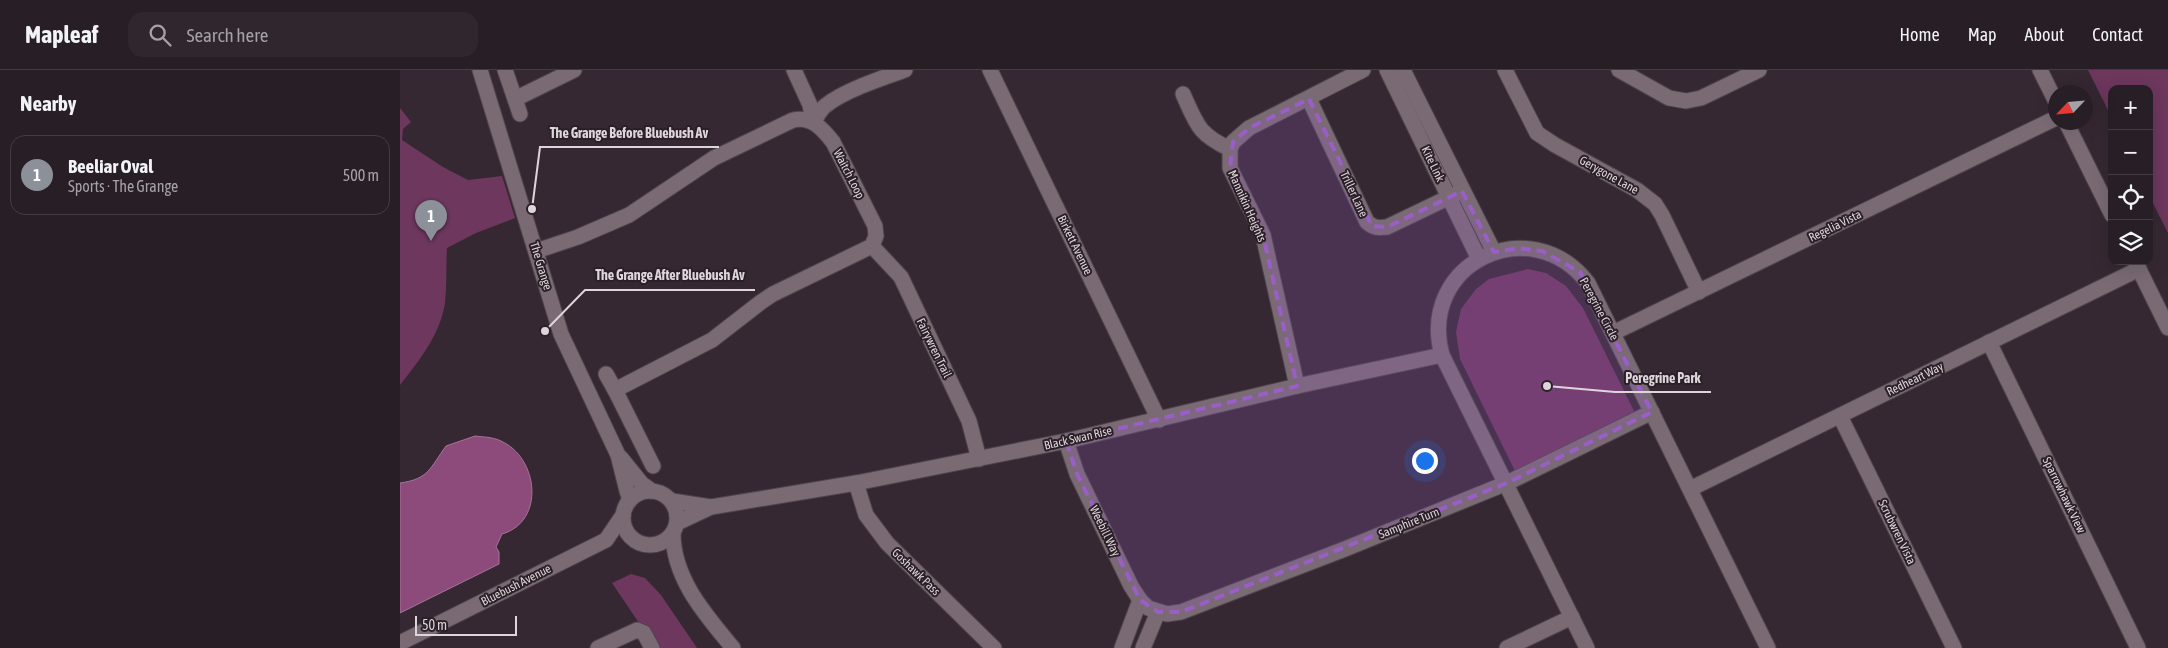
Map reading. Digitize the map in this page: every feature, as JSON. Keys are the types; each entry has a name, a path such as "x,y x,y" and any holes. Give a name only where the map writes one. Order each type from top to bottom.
{"street":[{"name":"The Grange","path":"480,70 561,334 618,455 626,491 630,500"},
{"path":"505,70 520,114"},
{"path":"515,99 574,70"},
{"path":"794,70 810,105 813,122"},
{"path":"813,122 824,106 866,84 905,70"},
{"name":"Birkett Avenue","path":"990,70 1160,420"},
{"path":"1183,94 1196,122 1207,137 1230,149 1233,142 1249,128 1363,70"},
{"name":"Kite Link","path":"1387,70 1456,194 1494,252"},
{"name":"Kite Link","path":"1404,70 1456,194 1479,259"},
{"name":"Gerygone Lane","path":"1505,70 1537,133 1555,145 1637,190 1655,204 1700,292"},
{"path":"1619,70 1669,98 1686,101 1701,98 1759,70"},
{"path":"2040,70 2048,86"},
{"name":"Triller Lane","path":"1309,98 1367,222 1372,226 1379,228 1387,227 1456,194"},
{"path":"536,251 578,237 629,215 714,158 792,120 800,118 813,122"},
{"name":"Waitch Loop","path":"813,122 833,142 871,216 877,231 872,246"},
{"name":"Regelia Vista","path":"1613,333 2048,122"},
{"path":"2070,130 2108,207"},
{"name":"Mannikin Heights","path":"1230,149 1230,168 1264,235 1297,386"},
{"path":"615,390 712,340 773,294 872,246"},
{"name":"Fairywren Trail","path":"872,246 901,278 969,420 979,459"},
{"name":"Peregrine Circle","path":"1587,648 1442,355 1438,340 1438,325 1444,299 1458,276 1479,259 1494,252 1518,248 1542,250 1570,264 1588,284 1768,648"},
{"path":"2137,265 2168,328"},
{"name":"Redheart Way","path":"1690,490 1989,342 2137,265"},
{"name":"Sparrowhawk View","path":"1989,342 2138,648"},
{"name":"Black Swan Rise","path":"672,501 711,507 856,483 1066,441 1297,386 1442,355"},
{"path":"606,374 653,466"},
{"name":"Samphire Turn","path":"1158,612 1167,614 1180,612 1345,549 1507,483 1652,412"},
{"name":"Scrubwren Vista","path":"1840,416 1954,648"},
{"name":"Weebill Way","path":"1066,441 1077,474 1140,600 1148,608 1158,612"},
{"name":"The Grange","path":"618,455 642,484 652,491"},
{"name":"Goshawk Pass","path":"856,483 866,515 887,543 994,648"},
{"path":"679,570 673,546 677,512 672,501 663,494 652,491 640,493 630,500 623,515 625,529 633,539 642,544 652,546 679,570 711,620 733,648"},
{"name":"Black Swan Rise","path":"675,528 711,507"},
{"name":"Bluebush Avenue","path":"400,643 606,540 623,515"},
{"path":"652,546 668,540 675,528"},
{"name":"Bluebush Avenue","path":"606,540 620,541 633,539"},
{"path":"1122,648 1140,600"},
{"path":"1143,648 1158,612"},
{"path":"1507,648 1572,617"},
{"path":"598,648 637,630 644,633 652,648"}],"highlighted area":[{"path":"1309,99 1372,226 1387,227 1462,191 1494,252 1519,248 1542,251 1580,272 1652,412 1507,483 1181,612 1158,612 1140,600 1077,474 1066,441 1297,386 1263,235 1230,168 1233,142 1249,128"}],"shaded area":[{"path":"2088,70 2168,70 2168,233 2153,203 2153,85 2108,85 2108,110"},
{"path":"400,108 411,122 403,129 402,140 443,167 468,180 502,176 515,218 476,233 447,248 446,296 439,326 428,347 400,385"},
{"path":"1528,269 1546,273 1566,286 1583,308 1635,413 1515,471 1460,359 1456,332 1461,309 1476,289 1489,279"},
{"path":"475,436 501,441 514,449 523,461 529,475 532,489 531,504 525,517 516,527 502,534 496,547 499,552 499,564 400,613 400,483 417,479 428,471 446,446"},
{"path":"631,574 645,578 661,595 697,648 656,648 612,583"}],"place":[{"name":"The Grange Before Bluebush Av","path":"532,209"},
{"name":"Beeliar Oval","path":"431,241"},
{"name":"The Grange After Bluebush Av","path":"545,331"},
{"name":"Peregrine Park","path":"1547,386"}]}
